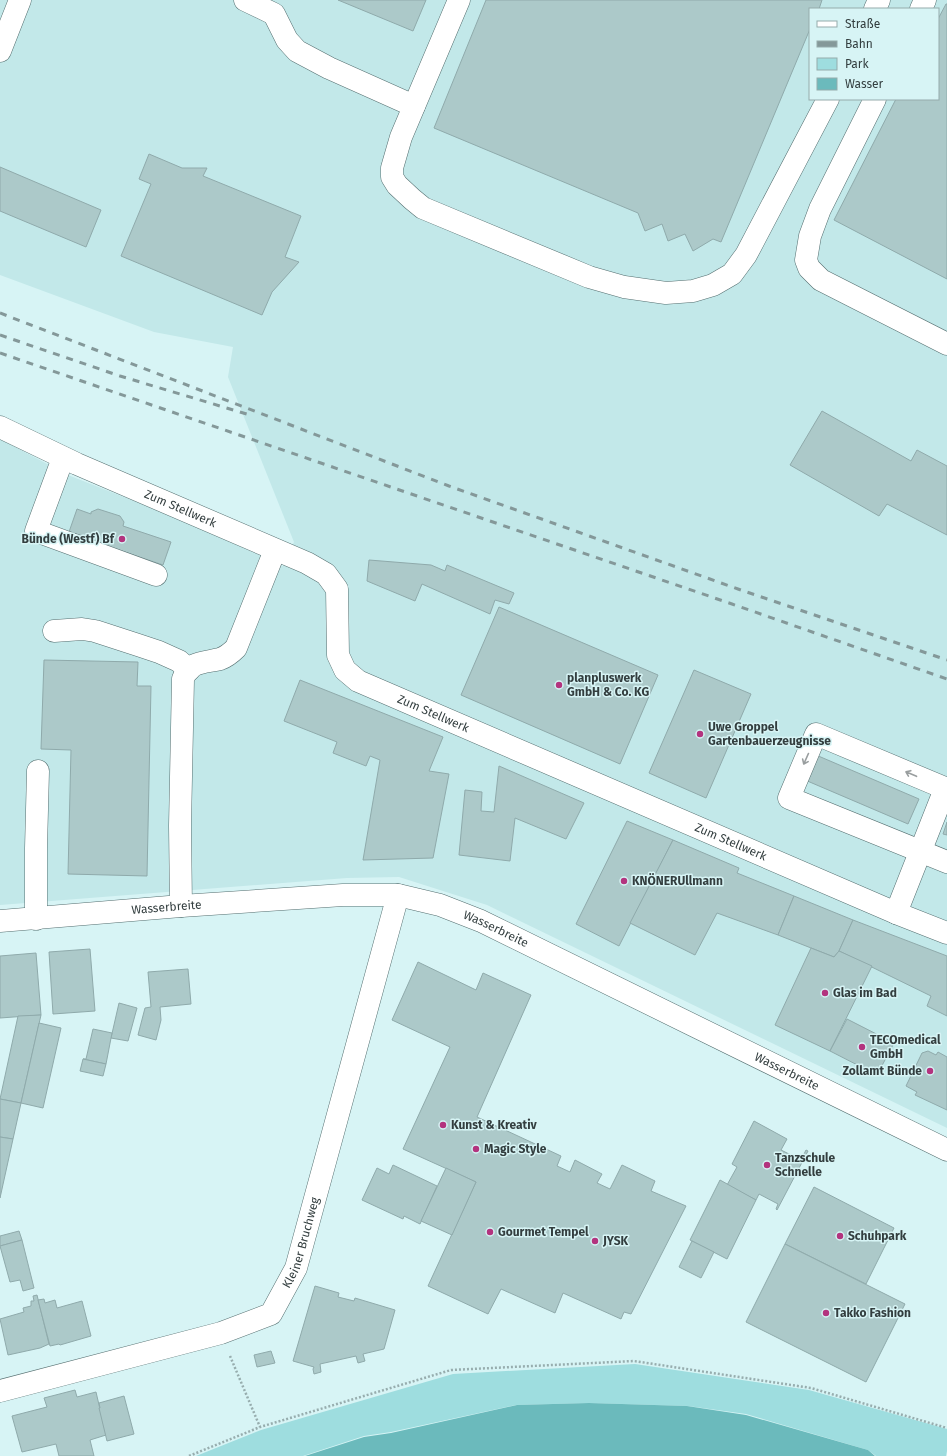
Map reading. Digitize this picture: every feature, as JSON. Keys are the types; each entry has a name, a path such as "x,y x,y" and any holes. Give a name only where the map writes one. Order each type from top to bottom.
{"street":[{"path":"0,51 20,0"},
{"path":"245,0 274,14 287,40 297,51 329,68 414,106"},
{"path":"459,0 401,137 392,168 392,177 397,185 412,200 423,208 589,277 624,287 666,293 693,291 713,285 732,274 746,255 827,100"},
{"path":"874,100 820,209 810,236 806,260 809,268 822,280 947,344"},
{"name":"Zum Stellwerk","path":"0,428 63,458 308,563 326,574 337,589 338,655 345,670 358,681 896,913 947,933"},
{"path":"63,458 36,531 156,575"},
{"path":"181,906 180,826 183,680 185,673 194,665 222,658 236,648 275,550"},
{"path":"54,631 82,629 95,631 159,652 180,662 189,670"},
{"path":"896,913 920,852 946,789 816,734 789,798 920,852 947,862"},
{"path":"36,919 38,771"},
{"name":"Wasserbreite","path":"0,921 181,906 343,895 398,895 440,905 481,921 947,1150"},
{"name":"Kleiner Bruchweg","path":"0,1391 221,1333 271,1314 296,1268 398,895"}],"path":[{"path":"221,1333 260,1427"},
{"path":"189,1456 260,1427 451,1370 634,1361 811,1388 947,1428"}],"shaded area":[{"path":"0,0 947,0 947,1128 487,905 399,877 347,878 0,905 0,439 68,475 177,518 283,566 294,542 228,377 233,347 154,332 0,275"}],"green space":[{"path":"635,1364 809,1390 947,1429 946,1456 876,1456 868,1450 746,1414 688,1406 589,1403 516,1405 391,1432 364,1436 303,1456 196,1456 261,1430 453,1374"}],"water":[{"path":"589,1403 687,1406 746,1415 868,1450 875,1456 305,1456 364,1437 391,1433 517,1405"}],"building":[{"path":"338,0 426,0 413,31"},
{"path":"486,0 822,0 819,8 809,8 809,31 721,242 713,239 693,251 685,234 668,241 662,224 645,231 638,213 434,128"},
{"path":"947,4 947,279 834,220 895,100 939,100 939,17"},
{"path":"149,154 182,168 207,168 203,176 301,216 285,257 299,262 272,292 262,315 121,256 151,184 139,179"},
{"path":"0,167 101,210 86,247 0,211"},
{"path":"822,411 911,461 917,450 947,466 947,535 887,504 879,516 790,465"},
{"name":"Bünde (Westf) Bf","path":"77,509 91,514 91,512 98,509 120,516 124,522 123,526 171,542 163,565 116,549 81,543 83,536 69,532"},
{"path":"369,560 431,565 445,571 447,565 514,593 509,604 495,600 490,614 422,584 415,601 367,581"},
{"name":"planpluswerk GmbH & Co. KG","path":"499,607 658,675 620,764 461,695"},
{"path":"44,660 138,662 137,686 151,686 147,876 68,874 71,750 41,749"},
{"name":"Uwe Groppel Gartenbauerzeugnisse","path":"694,670 751,694 706,798 649,773"},
{"path":"300,680 443,737 429,771 449,774 433,858 363,860 380,760 370,756 366,766 333,753 337,742 284,721"},
{"path":"816,755 919,799 908,824 805,780"},
{"path":"499,766 584,803 566,839 515,818 510,861 459,855 465,790 482,792 481,811 494,812"},
{"name":"KNÖNERUllmann","path":"627,821 673,840 619,946 576,924"},
{"path":"947,822 947,835 943,834"},
{"path":"673,840 739,868 737,873 794,896 778,935 717,913 695,955 630,923"},
{"path":"794,896 853,920 839,951 834,957 778,935"},
{"path":"853,920 947,956 947,1016 927,1006 931,996 839,951"},
{"name":"Glas im Bad","path":"811,948 834,957 839,951 872,966 830,1051 775,1025"},
{"path":"90,949 95,1011 53,1014 49,952"},
{"path":"36,953 41,1015 0,1018 0,956"},
{"path":"418,962 476,990 483,973 531,995 477,1117 561,1156 557,1166 570,1172 575,1160 602,1174 597,1183 610,1189 622,1165 655,1181 651,1191 686,1206 631,1314 624,1312 621,1319 563,1293 555,1313 501,1289 488,1314 428,1286 476,1182 403,1149 450,1047 392,1020"},
{"path":"188,969 191,1004 160,1007 161,1020 156,1040 138,1035 145,1008 151,1007 148,972"},
{"path":"119,1003 137,1008 128,1041 111,1038"},
{"path":"41,1015 21,1103 0,1099 18,1016"},
{"name":"TECOmedical GmbH","path":"847,1019 894,1043 877,1075 830,1051"},
{"path":"39,1023 61,1028 43,1108 21,1103"},
{"path":"93,1029 112,1033 106,1064 83,1059 86,1059"},
{"name":"Zollamt Bünde","path":"928,1051 936,1055 938,1052 947,1057 947,1110 915,1095 917,1092 906,1086 922,1053"},
{"path":"83,1059 106,1064 103,1076 80,1071"},
{"path":"0,1099 21,1103 13,1139 0,1137"},
{"name":"Tanzschule Schnelle","path":"754,1121 787,1139 781,1150 801,1160 806,1150 808,1151 777,1210 778,1204 759,1194 756,1200 727,1185 737,1167 732,1164"},
{"path":"0,1137 13,1139 0,1198"},
{"path":"393,1165 437,1186 420,1224 404,1216 403,1219 362,1200 377,1168 389,1174"},
{"path":"446,1168 476,1182 452,1235 421,1221"},
{"path":"720,1180 756,1200 727,1259 690,1240"},
{"name":"Schuhpark","path":"814,1187 894,1228 866,1284 785,1244"},
{"path":"19,1231 22,1240 0,1246 0,1236"},
{"path":"22,1240 34,1288 23,1291 20,1280 10,1282 0,1246"},
{"path":"692,1241 714,1252 701,1278 679,1267"},
{"name":"Takko Fashion","path":"785,1244 905,1304 866,1382 746,1322"},
{"path":"315,1286 339,1293 338,1297 354,1301 355,1298 395,1310 384,1349 363,1354 365,1361 358,1363 356,1356 320,1364 321,1372 314,1374 314,1367 293,1361"},
{"path":"37,1295 49,1344 40,1348 8,1355 0,1319 24,1312 23,1308 31,1306 31,1301 34,1301 33,1296"},
{"path":"44,1299 45,1303 55,1300 57,1308 82,1301 91,1336 60,1345 50,1346 38,1300"},
{"path":"271,1351 275,1363 257,1367 254,1355"},
{"path":"75,1390 77,1397 96,1392 106,1435 90,1440 94,1456 59,1456 56,1444 22,1452 12,1416 47,1407 44,1398"},
{"path":"124,1396 134,1434 107,1441 99,1403"}],"railway":[{"path":"0,313 449,486 738,589 947,660"},
{"path":"0,335 120,376 250,415"},
{"path":"0,353 947,679"}],"place":[{"name":"Bünde (Westf) Bf","path":"122,539"},
{"name":"planpluswerk GmbH & Co. KG","path":"559,685"},
{"name":"Uwe Groppel Gartenbauerzeugnisse","path":"700,734"},
{"name":"KNÖNERUllmann","path":"624,881"},
{"name":"Glas im Bad","path":"825,993"},
{"name":"TECOmedical GmbH","path":"862,1047"},
{"name":"Zollamt Bünde","path":"930,1071"},
{"name":"Kunst & Kreativ","path":"443,1125"},
{"name":"Magic Style","path":"476,1149"},
{"name":"Tanzschule Schnelle","path":"767,1165"},
{"name":"Gourmet Tempel","path":"490,1232"},
{"name":"Schuhpark","path":"840,1236"},
{"name":"JYSK","path":"595,1241"},
{"name":"Takko Fashion","path":"826,1313"}]}
